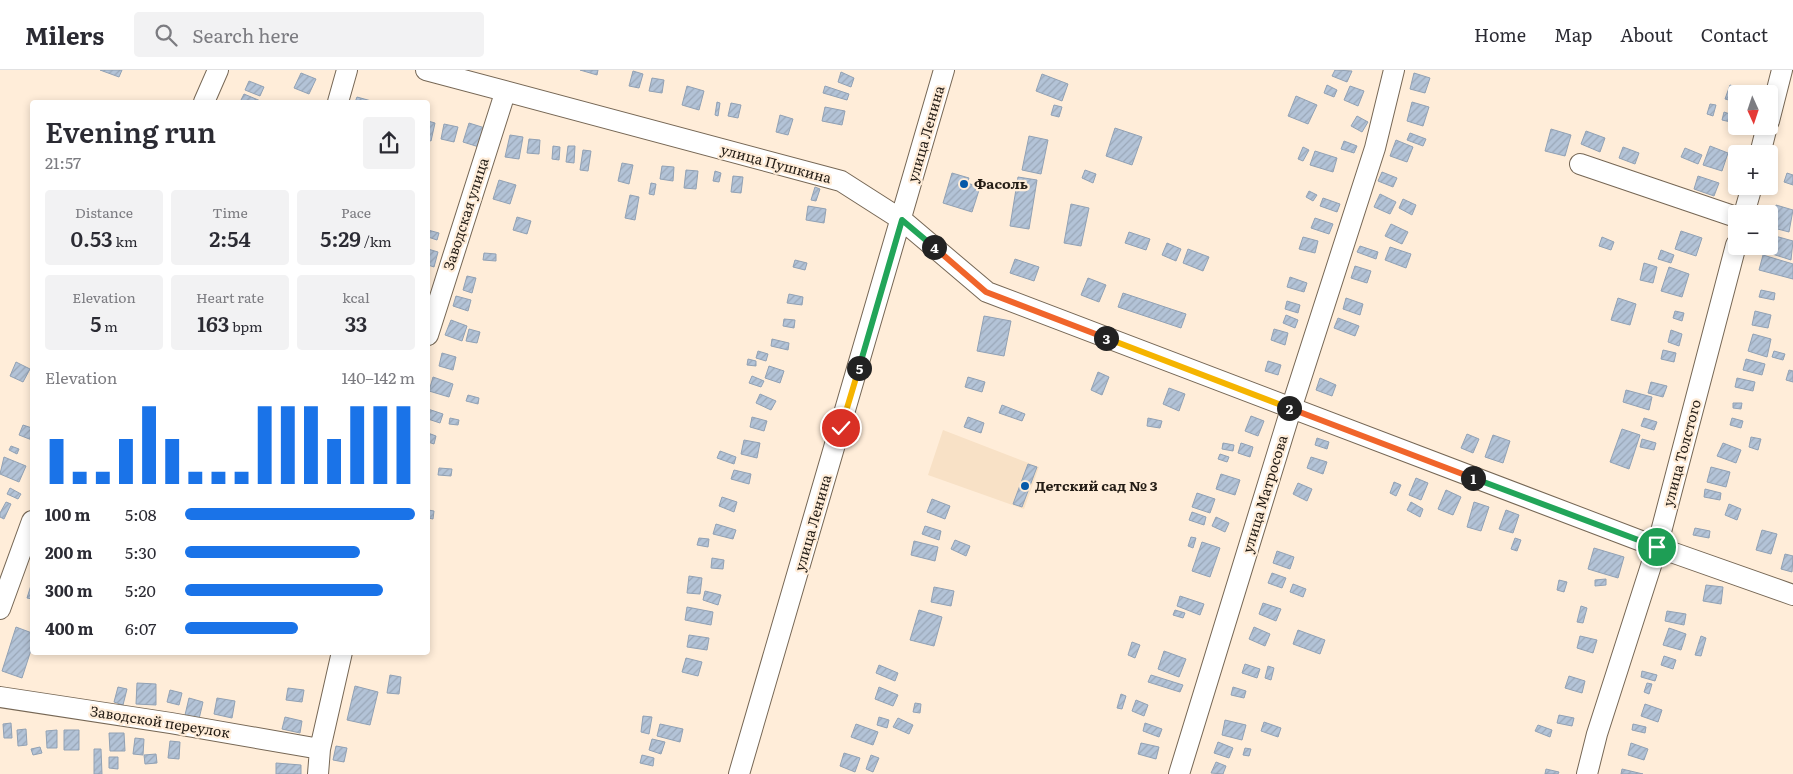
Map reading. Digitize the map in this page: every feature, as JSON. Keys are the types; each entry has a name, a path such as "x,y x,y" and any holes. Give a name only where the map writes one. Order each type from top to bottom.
{"street":[{"path":"205,100 218,70"},
{"path":"339,100 347,70"},
{"name":"улица Пушкина","path":"426,70 505,93 842,181 902,220 986,292 1657,547 1793,595"},
{"name":"улица Ленина","path":"739,774 902,220 944,70"},
{"name":"улица Матросова","path":"1180,774 1292,409 1375,148 1394,70"},
{"path":"1778,86 1782,70"},
{"name":"Заводская улица","path":"430,330 505,93"},
{"path":"1580,164 1728,214"},
{"name":"улица Толстого","path":"1587,774 1597,734 1657,547 1733,255"},
{"path":"0,609 30,526"},
{"path":"318,774 320,749 341,655"},
{"name":"Заводской переулок","path":"0,697 171,723 320,749"}],"shaded area":[{"path":"943,430 1039,467 1024,509 928,475"}],"building":[{"path":"100,70 122,70 119,77"},
{"path":"580,70 598,70 597,75"},
{"path":"1335,70 1352,71 1347,82 1332,76"},
{"path":"633,71 643,74 639,88 629,86"},
{"path":"841,72 854,78 851,87 838,82"},
{"path":"301,73 316,79 309,94 294,88"},
{"path":"1414,73 1430,78 1425,93 1410,89"},
{"path":"1042,74 1068,84 1062,101 1036,91"},
{"path":"652,78 664,80 662,93 649,91"},
{"path":"249,81 264,87 260,96 245,90"},
{"path":"1327,85 1337,90 1334,97 1324,93"},
{"path":"687,86 704,91 699,110 682,105"},
{"path":"825,86 849,94 847,100 823,93"},
{"path":"1350,86 1364,91 1358,106 1344,100"},
{"path":"244,94 258,100 241,100"},
{"path":"1296,96 1317,105 1308,124 1288,116"},
{"path":"357,97 368,100 356,100"},
{"path":"717,102 720,103 718,116 715,115"},
{"path":"1412,102 1429,107 1423,126 1407,121"},
{"path":"731,103 741,105 738,118 728,116"},
{"path":"1710,104 1716,105 1713,116 1707,114"},
{"path":"1054,105 1062,107 1059,117 1051,115"},
{"path":"825,107 845,111 842,125 822,121"},
{"path":"1724,112 1728,113 1728,121 1722,120"},
{"path":"780,115 793,119 788,135 776,132"},
{"path":"1357,116 1368,122 1362,132 1351,126"},
{"path":"430,122 435,123 430,141"},
{"path":"469,123 485,128 479,147 463,142"},
{"path":"444,124 458,127 454,142 441,139"},
{"path":"1115,128 1142,137 1132,165 1106,156"},
{"path":"1551,129 1571,135 1565,156 1545,151"},
{"path":"1586,131 1605,138 1600,152 1581,144"},
{"path":"1410,133 1426,139 1423,146 1407,140"},
{"path":"510,135 523,137 519,159 505,157"},
{"path":"1029,136 1048,140 1041,174 1022,170"},
{"path":"529,139 540,140 539,154 527,153"},
{"path":"1396,140 1413,147 1407,162 1390,156"},
{"path":"1344,141 1357,146 1354,153 1341,149"},
{"path":"553,146 560,147 559,160 552,159"},
{"path":"568,146 575,146 574,163 566,162"},
{"path":"1710,146 1728,153 1722,171 1703,165"},
{"path":"1303,147 1309,150 1303,161 1298,159"},
{"path":"1623,147 1639,153 1635,164 1619,158"},
{"path":"1685,148 1702,155 1698,164 1681,157"},
{"path":"583,150 591,151 588,171 580,170"},
{"path":"1315,151 1337,158 1333,172 1310,165"},
{"path":"622,163 633,165 629,184 618,181"},
{"path":"662,166 674,167 673,181 660,179"},
{"path":"686,170 698,171 696,189 684,188"},
{"path":"1085,170 1096,174 1093,183 1082,178"},
{"path":"715,171 721,173 719,182 713,181"},
{"path":"1382,172 1397,178 1393,187 1378,181"},
{"path":"952,173 969,178 967,183 980,187 972,212 943,203"},
{"path":"1787,173 1793,175 1793,185 1784,182"},
{"path":"733,176 743,177 741,193 731,192"},
{"path":"1698,176 1719,183 1714,196 1694,189"},
{"path":"1018,177 1037,180 1029,229 1010,226"},
{"path":"499,180 516,185 510,204 493,199"},
{"path":"651,183 656,184 654,195 649,194"},
{"path":"815,187 820,189 816,201 811,200"},
{"path":"1309,191 1317,195 1313,201 1306,197"},
{"path":"1380,194 1396,202 1390,214 1374,207"},
{"path":"630,195 639,197 635,220 625,218"},
{"path":"1323,198 1340,204 1337,212 1320,206"},
{"path":"1403,199 1416,205 1412,215 1399,208"},
{"path":"1071,204 1089,208 1081,246 1064,243"},
{"path":"808,206 826,209 824,223 806,220"},
{"path":"1778,206 1793,210 1789,232 1778,229"},
{"path":"517,217 531,221 527,234 513,230"},
{"path":"1315,218 1333,224 1329,234 1311,228"},
{"path":"1391,224 1408,232 1402,244 1385,236"},
{"path":"430,231 439,233 437,240 430,238"},
{"path":"1681,231 1702,238 1696,256 1675,249"},
{"path":"1129,232 1150,239 1146,250 1125,243"},
{"path":"1303,237 1318,241 1315,253 1299,249"},
{"path":"1602,237 1614,242 1611,250 1599,246"},
{"path":"1778,237 1793,241 1791,260 1775,255 1778,255"},
{"path":"1167,243 1181,249 1176,261 1162,255"},
{"path":"1360,246 1378,252 1376,259 1357,252"},
{"path":"1390,247 1411,254 1406,268 1385,260"},
{"path":"1188,249 1209,257 1203,271 1183,263"},
{"path":"430,250 438,252 434,267 430,266"},
{"path":"1661,250 1674,255 1671,263 1658,259"},
{"path":"484,253 496,254 496,261 483,260"},
{"path":"1763,255 1793,264 1793,279 1759,270"},
{"path":"1015,259 1039,267 1034,281 1010,273"},
{"path":"795,260 807,263 805,270 793,267"},
{"path":"1644,263 1657,267 1653,283 1640,280"},
{"path":"1355,266 1371,271 1367,283 1351,278"},
{"path":"1669,267 1689,274 1682,297 1661,291"},
{"path":"467,276 476,278 472,293 463,290"},
{"path":"1290,277 1307,283 1304,292 1287,287"},
{"path":"1088,278 1106,285 1099,302 1081,295"},
{"path":"1761,290 1775,293 1774,300 1759,297"},
{"path":"1123,293 1186,314 1181,328 1118,307"},
{"path":"789,294 803,297 802,305 787,303"},
{"path":"456,296 471,300 468,311 453,306"},
{"path":"1346,298 1363,304 1360,315 1343,309"},
{"path":"1618,298 1636,304 1630,325 1611,320"},
{"path":"1287,301 1300,305 1298,313 1285,309"},
{"path":"1675,311 1684,313 1682,321 1673,318"},
{"path":"1755,311 1771,315 1768,328 1752,325"},
{"path":"1286,315 1298,320 1295,328 1283,323"},
{"path":"984,316 1011,321 1004,356 977,351"},
{"path":"1338,318 1359,326 1355,336 1334,328"},
{"path":"784,319 795,320 794,328 783,326"},
{"path":"451,320 467,326 462,341 445,335"},
{"path":"469,329 480,332 477,343 466,341"},
{"path":"1274,329 1288,333 1285,345 1271,340"},
{"path":"1671,330 1682,334 1679,346 1668,342"},
{"path":"1753,334 1771,339 1767,357 1748,351"},
{"path":"772,339 789,343 788,350 771,346"},
{"path":"1663,350 1676,353 1674,362 1661,359"},
{"path":"758,351 768,354 766,361 756,358"},
{"path":"1774,351 1785,354 1783,360 1772,357"},
{"path":"442,353 456,357 453,370 439,366"},
{"path":"748,359 756,361 756,366 747,365"},
{"path":"1746,359 1765,364 1762,375 1743,370"},
{"path":"1268,361 1281,365 1278,375 1265,371"},
{"path":"16,362 30,369 23,382 10,376"},
{"path":"769,366 784,371 780,383 765,378"},
{"path":"1789,370 1793,371 1793,382 1786,380"},
{"path":"1098,372 1109,377 1102,395 1091,390"},
{"path":"752,376 764,381 761,387 749,383"},
{"path":"433,377 453,384 449,397 430,391"},
{"path":"968,377 985,382 982,392 965,387"},
{"path":"1320,378 1336,385 1332,396 1316,390"},
{"path":"1737,378 1755,382 1753,391 1735,387"},
{"path":"1651,382 1667,386 1663,397 1648,393"},
{"path":"1169,388 1185,394 1179,411 1163,404"},
{"path":"1626,390 1652,397 1649,410 1623,402"},
{"path":"760,394 776,401 771,410 756,403"},
{"path":"468,395 479,398 478,404 466,401"},
{"path":"1733,403 1742,403 1741,409 1733,408"},
{"path":"1002,405 1025,414 1022,421 999,413"},
{"path":"430,410 443,414 440,423 430,420"},
{"path":"1251,416 1264,421 1258,436 1245,431"},
{"path":"752,417 767,421 764,431 750,427"},
{"path":"968,417 984,423 981,433 964,427"},
{"path":"450,418 459,420 458,425 449,424"},
{"path":"1148,418 1162,421 1160,428 1147,426"},
{"path":"1644,418 1657,422 1654,430 1641,426"},
{"path":"1732,418 1743,421 1741,428 1730,425"},
{"path":"23,425 30,427 30,439 19,435"},
{"path":"1622,429 1640,435 1629,469 1610,462"},
{"path":"430,434 436,436 434,444 430,443"},
{"path":"1467,434 1479,439 1473,453 1461,448"},
{"path":"1493,435 1510,441 1503,463 1485,457"},
{"path":"1751,437 1761,439 1758,450 1749,447"},
{"path":"1317,438 1329,442 1327,449 1315,445"},
{"path":"1642,439 1656,443 1654,450 1640,447"},
{"path":"744,440 760,443 757,458 741,454"},
{"path":"1223,443 1234,445 1233,451 1222,449"},
{"path":"1241,443 1253,447 1250,457 1238,453"},
{"path":"1723,443 1741,450 1736,463 1717,456"},
{"path":"11,446 19,449 17,454 9,450"},
{"path":"720,451 736,457 734,464 717,458"},
{"path":"1220,454 1229,457 1227,462 1218,459"},
{"path":"4,457 26,466 19,482 0,474"},
{"path":"1311,457 1327,462 1323,474 1307,468"},
{"name":"Детский сад № 3","path":"1028,464 1037,467 1022,507 1013,504"},
{"path":"1711,467 1730,472 1726,487 1707,482"},
{"path":"439,468 452,469 451,476 438,475"},
{"path":"734,470 751,474 749,484 731,479"},
{"path":"1221,474 1240,480 1235,495 1216,489"},
{"path":"1416,478 1428,483 1421,500 1409,495"},
{"path":"1394,482 1401,485 1396,496 1390,493"},
{"path":"1298,483 1312,489 1307,501 1293,494"},
{"path":"10,488 21,494 18,499 7,494"},
{"path":"1705,489 1721,493 1720,500 1704,497"},
{"path":"1446,490 1461,497 1453,515 1438,509"},
{"path":"1197,493 1215,499 1210,513 1192,507"},
{"path":"722,497 737,502 734,512 719,506"},
{"path":"932,499 950,506 945,519 927,512"},
{"path":"6,502 11,504 4,519 0,517 0,513"},
{"path":"1411,502 1423,509 1420,517 1407,510"},
{"path":"1474,502 1489,507 1481,531 1467,527"},
{"path":"1729,504 1741,509 1737,520 1725,515"},
{"path":"430,510 434,511 433,519 430,518"},
{"path":"1506,510 1519,515 1513,533 1499,529"},
{"path":"1192,512 1206,517 1204,525 1189,520"},
{"path":"1216,517 1229,523 1225,532 1212,526"},
{"path":"716,524 736,530 733,539 713,534"},
{"path":"925,526 941,531 939,540 922,534"},
{"path":"1695,528 1710,531 1709,538 1693,535"},
{"path":"1762,530 1777,534 1771,554 1756,550"},
{"path":"1191,537 1196,538 1193,548 1188,546"},
{"path":"699,538 709,539 708,547 697,545"},
{"path":"1515,538 1521,540 1517,551 1511,549"},
{"path":"955,540 970,546 966,556 951,549"},
{"path":"914,541 938,547 935,561 911,555"},
{"path":"1202,542 1220,548 1210,577 1192,571"},
{"path":"1594,548 1624,557 1618,578 1588,569"},
{"path":"1277,551 1294,557 1290,569 1273,563"},
{"path":"1785,554 1793,556 1792,572 1781,569"},
{"path":"712,558 724,560 723,569 711,568"},
{"path":"1272,573 1286,578 1282,588 1268,583"},
{"path":"689,576 702,578 700,594 687,593"},
{"path":"1606,579 1606,585 1595,586 1595,580"},
{"path":"1559,580 1567,582 1564,592 1557,590"},
{"path":"1293,584 1306,589 1303,597 1290,592"},
{"path":"1706,585 1723,587 1721,604 1703,601"},
{"path":"934,587 954,591 951,606 931,602"},
{"path":"705,591 721,595 718,605 703,600"},
{"path":"1180,596 1204,604 1200,615 1177,606"},
{"path":"1263,603 1281,609 1276,621 1259,614"},
{"path":"1581,606 1587,608 1583,623 1577,622"},
{"path":"687,607 713,612 711,625 685,620"},
{"path":"919,610 942,617 934,646 910,640"},
{"path":"1175,610 1185,613 1183,618 1173,615"},
{"path":"1667,611 1686,614 1684,625 1665,621"},
{"path":"16,627 30,632 30,653 22,678 2,671"},
{"path":"1254,627 1270,634 1265,646 1249,639"},
{"path":"1669,628 1686,634 1681,650 1663,645"},
{"path":"1298,630 1325,640 1320,654 1293,644"},
{"path":"689,635 709,638 707,650 687,647"},
{"path":"1580,636 1597,640 1593,653 1577,648"},
{"path":"1701,636 1706,638 1701,656 1695,655"},
{"path":"1132,642 1140,645 1135,658 1128,655"},
{"path":"1164,651 1186,659 1179,677 1158,669"},
{"path":"1664,656 1676,660 1673,669 1661,665"},
{"path":"686,658 702,662 698,676 682,672"},
{"path":"1245,664 1260,669 1257,678 1242,673"},
{"path":"879,665 898,673 895,681 876,673"},
{"path":"1268,666 1274,668 1271,680 1265,678"},
{"path":"1642,671 1657,675 1655,681 1641,677"},
{"path":"390,675 401,677 399,694 387,693"},
{"path":"1151,675 1183,685 1180,692 1148,682"},
{"path":"1569,676 1585,681 1582,693 1565,688"},
{"path":"137,683 156,684 156,705 136,704"},
{"path":"1647,683 1652,684 1649,694 1644,692"},
{"path":"355,686 378,692 370,725 347,720"},
{"path":"118,687 127,689 123,705 114,702"},
{"path":"879,687 898,695 893,706 875,699"},
{"path":"1233,687 1246,691 1244,698 1231,695"},
{"path":"288,688 304,690 302,702 286,700"},
{"path":"170,690 182,693 179,705 167,702"},
{"path":"1121,694 1126,696 1122,709 1117,708"},
{"path":"189,698 203,702 199,719 185,715"},
{"path":"217,698 235,701 232,718 214,714"},
{"path":"1136,700 1148,705 1144,716 1132,711"},
{"path":"915,703 921,704 920,713 913,712"},
{"path":"1645,704 1662,710 1658,722 1641,716"},
{"path":"1559,715 1574,718 1572,726 1557,723"},
{"path":"643,716 652,717 649,734 641,732"},
{"path":"285,717 302,721 300,733 282,729"},
{"path":"879,717 889,720 887,728 877,725"},
{"path":"898,718 913,725 909,734 893,727"},
{"path":"1225,720 1246,725 1242,740 1222,735"},
{"path":"1264,722 1281,728 1278,737 1261,731"},
{"path":"11,723 12,738 4,738 3,724"},
{"path":"1145,723 1162,729 1159,737 1143,731"},
{"path":"660,724 683,729 680,742 657,736"},
{"path":"856,724 878,732 873,745 851,737"},
{"path":"1633,724 1646,727 1645,733 1632,730"},
{"path":"1538,725 1552,730 1550,737 1535,731"},
{"path":"26,729 27,745 18,746 17,730"},
{"path":"57,730 57,748 47,748 46,731"},
{"path":"64,730 79,730 79,750 64,750"},
{"path":"109,733 124,733 125,751 110,751"},
{"path":"135,738 144,739 143,755 133,754"},
{"path":"652,739 665,742 661,754 649,750"},
{"path":"170,741 180,742 179,759 168,758"},
{"path":"1218,742 1233,748 1229,758 1214,753"},
{"path":"1141,743 1159,747 1156,759 1138,754"},
{"path":"1631,743 1648,749 1644,760 1628,755"},
{"path":"336,746 347,748 344,762 333,760"},
{"path":"40,747 42,753 33,755 31,749"},
{"path":"1245,748 1251,749 1249,756 1243,755"},
{"path":"94,749 101,749 102,774 94,774"},
{"path":"844,753 860,758 855,772 840,766"},
{"path":"156,754 157,763 145,764 144,755"},
{"path":"642,755 654,758 653,766 640,763"},
{"path":"871,755 879,758 873,772 866,769"},
{"path":"109,757 118,757 118,769 109,768"},
{"path":"1216,762 1226,766 1223,774 1211,773"},
{"path":"276,763 301,765 301,774 276,774"},
{"path":"1546,769 1559,772 1558,774 1545,774"},
{"path":"1622,769 1643,774 1621,774"}],"place":[{"name":"Фасоль","path":"964,184"},
{"name":"Детский сад № 3","path":"1025,486"}],"route":[{"path":"841,428 902,220 986,292 1657,547"}]}
